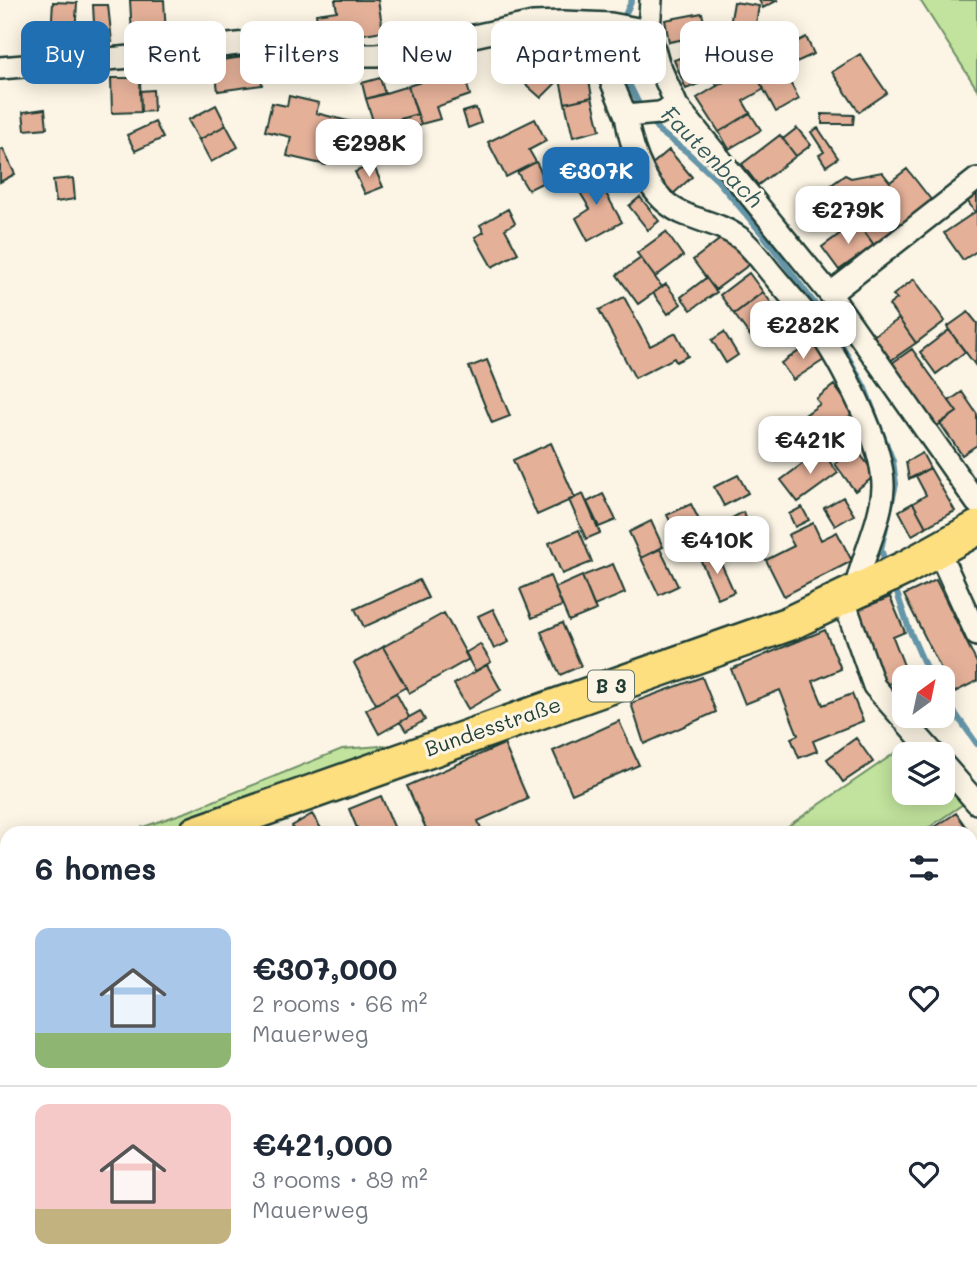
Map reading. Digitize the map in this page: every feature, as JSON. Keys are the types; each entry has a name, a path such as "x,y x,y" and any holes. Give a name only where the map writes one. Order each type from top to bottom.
{"main road":[{"name":"Bundesstraße","path":"216,826 788,624 872,584 977,528"}],"street":[{"path":"645,21 650,0"},
{"path":"0,68 282,41 342,55 376,55 491,32"},
{"path":"630,84 650,112 830,294 977,503"},
{"path":"655,84 650,112 632,147 642,172 666,204 684,215 723,228 741,239 813,324 843,372 869,430 882,468 883,488 880,509 858,579 872,584 874,686 923,742"},
{"path":"830,294 977,179"},
{"path":"938,550 977,635"},
{"path":"955,778 977,803"}],"green space":[{"path":"920,0 977,0 977,89"},
{"path":"407,744 184,826 146,826 189,811 342,749"},
{"path":"892,755 892,805 955,805 955,790 966,802 931,826 788,826"}],"building":[{"path":"130,0 164,0 165,21 131,21"},
{"path":"335,0 378,0 381,21 378,21 378,32 364,34 364,21 317,21 316,14 337,11"},
{"path":"759,0 778,0 763,8"},
{"path":"53,2 77,3 76,21 52,21"},
{"path":"734,2 759,6 756,21 731,21"},
{"path":"93,5 108,5 110,21 94,21"},
{"path":"702,13 704,21 680,21 680,40 669,42 665,20"},
{"path":"806,37 814,54 799,61 799,41"},
{"path":"860,54 887,93 859,112 832,72"},
{"path":"240,57 240,84 262,85 218,91 217,84 226,84 226,59"},
{"path":"680,58 680,74 674,60"},
{"path":"111,78 124,78 124,84 140,84 141,112 112,113"},
{"path":"378,79 378,84 382,84 385,94 366,99 364,82"},
{"path":"467,84 470,95 436,107 440,119 421,124 408,86"},
{"path":"525,84 555,84 541,98"},
{"path":"561,84 590,84 592,97 565,103"},
{"path":"684,84 698,84 686,89"},
{"path":"720,84 761,84 764,89 743,101 750,113 719,132 697,98"},
{"path":"761,84 791,84 799,99 776,112"},
{"path":"408,86 417,114 375,127 366,99"},
{"path":"153,90 154,111 141,112 140,91"},
{"path":"289,96 319,103 316,113 356,123 348,153 330,149 326,165 287,156 291,137 265,131 272,103 287,106"},
{"path":"592,97 600,130 573,137 565,103"},
{"path":"216,105 226,125 199,140 188,120"},
{"path":"476,108 481,123 468,128 463,112"},
{"path":"45,109 47,128 25,130 23,112"},
{"path":"750,113 761,130 729,149 719,132"},
{"path":"417,114 421,124 403,134 397,120"},
{"path":"822,114 854,115 853,124 822,124"},
{"path":"535,119 546,141 529,150 536,162 506,177 488,142"},
{"path":"155,122 163,138 135,151 127,135"},
{"path":"226,125 238,147 211,162 199,140"},
{"path":"797,128 811,145 796,156 783,139"},
{"path":"818,128 838,158 826,166 819,155 824,152 811,132"},
{"path":"780,135 796,156 758,185 742,164"},
{"path":"3,149 15,174 0,182 0,150"},
{"path":"669,150 692,177 673,194 650,166"},
{"path":"620,155 632,173 608,188 597,170"},
{"path":"536,162 546,181 528,190 517,172"},
{"path":"373,164 383,187 365,194 355,172"},
{"path":"907,169 932,201 874,245 863,230 885,213 867,190 846,207 830,186 845,175 851,178 882,172 890,182"},
{"path":"597,170 608,188 604,190 622,222 588,241 576,218 590,209 575,184"},
{"path":"73,178 75,199 56,202 53,180"},
{"path":"977,192 977,251 963,260 944,233 975,212 966,199"},
{"path":"640,197 659,221 648,230 629,206"},
{"path":"508,209 515,223 505,229 518,253 492,267 475,237 484,232 480,225"},
{"path":"857,221 874,245 839,270 822,247"},
{"path":"666,232 683,256 655,277 637,253"},
{"path":"727,234 750,264 715,290 693,260"},
{"path":"641,258 662,287 638,304 617,275"},
{"path":"749,273 763,292 734,314 720,295"},
{"path":"706,278 717,292 691,310 681,297"},
{"path":"914,279 945,321 916,343 889,305 897,299 893,295"},
{"path":"666,284 681,304 668,314 653,293"},
{"path":"763,292 783,318 754,341 734,314"},
{"path":"624,297 650,346 676,333 688,356 676,362 674,358 635,378 599,310"},
{"path":"968,312 977,323 976,366 947,327"},
{"path":"899,319 916,343 890,361 873,336"},
{"path":"949,330 965,352 936,374 920,352"},
{"path":"724,332 738,355 726,363 712,340"},
{"path":"813,342 824,360 793,380 781,363"},
{"path":"912,349 957,412 937,426 892,363"},
{"path":"487,360 510,416 492,423 469,367"},
{"path":"834,385 854,413 821,437 805,415 820,404 816,399"},
{"path":"962,392 977,414 977,445 962,455 940,423 957,412 949,401"},
{"path":"835,427 844,440 831,450 821,437"},
{"path":"551,443 575,498 537,515 513,460"},
{"path":"856,449 876,475 855,491 835,464"},
{"path":"821,450 838,473 798,502 781,480"},
{"path":"922,453 930,468 909,479 906,462"},
{"path":"930,468 955,511 926,527 913,503 926,495 916,476"},
{"path":"738,475 748,493 724,506 714,487"},
{"path":"583,494 600,533 586,539 569,500"},
{"path":"603,494 616,520 599,527 587,502"},
{"path":"843,497 854,515 835,526 824,508"},
{"path":"913,503 926,527 912,535 899,511"},
{"path":"691,504 708,538 684,549 667,515"},
{"path":"802,507 809,520 795,527 789,514"},
{"path":"743,512 758,541 732,555 717,526"},
{"path":"651,521 663,547 641,558 629,532"},
{"path":"813,523 821,540 837,532 852,561 784,596 766,560 794,546 788,535"},
{"path":"579,530 592,562 562,574 549,543"},
{"path":"660,549 678,586 659,595 641,558"},
{"path":"717,554 734,592 718,599 701,561"},
{"path":"613,564 625,593 594,606 582,576"},
{"path":"550,576 562,606 532,618 520,589"},
{"path":"582,576 596,610 569,621 555,588"},
{"path":"419,580 428,598 364,627 355,609"},
{"path":"936,580 977,663 977,681 956,692 956,665 939,665 904,595"},
{"path":"890,597 905,632 893,637 904,665 892,665 892,683 884,686 853,612"},
{"path":"493,609 509,642 494,649 478,616"},
{"path":"444,613 469,659 409,693 383,647"},
{"path":"562,623 581,666 560,675 541,632"},
{"path":"825,630 841,669 813,681 823,705 852,694 863,721 813,741 817,751 799,758 791,738 798,735 780,690 745,704 731,669"},
{"path":"480,644 491,662 475,671 465,653"},
{"path":"383,647 406,687 376,704 354,663"},
{"path":"487,665 501,690 468,709 454,684"},
{"path":"702,677 716,712 644,744 631,703"},
{"path":"396,693 409,717 379,734 366,710"},
{"path":"420,711 425,720 406,731 400,722"},
{"path":"619,721 639,765 572,794 553,751"},
{"path":"856,738 873,762 843,782 827,759"},
{"path":"504,744 528,799 478,821 480,826 425,826 407,786"},
{"path":"381,796 394,826 356,826 349,809"},
{"path":"956,813 965,826 936,826"},
{"path":"312,814 320,826 292,826"}],"waterway":[{"name":"Fautenbach","path":"632,0 616,34 614,53 641,108"},
{"name":"Fautenbach","path":"650,119 659,131 717,180 764,236 832,327 865,388 893,461 896,484 881,549 886,565"},
{"name":"Fautenbach","path":"894,584 925,665"},
{"name":"Fautenbach","path":"956,714 977,744"}]}
